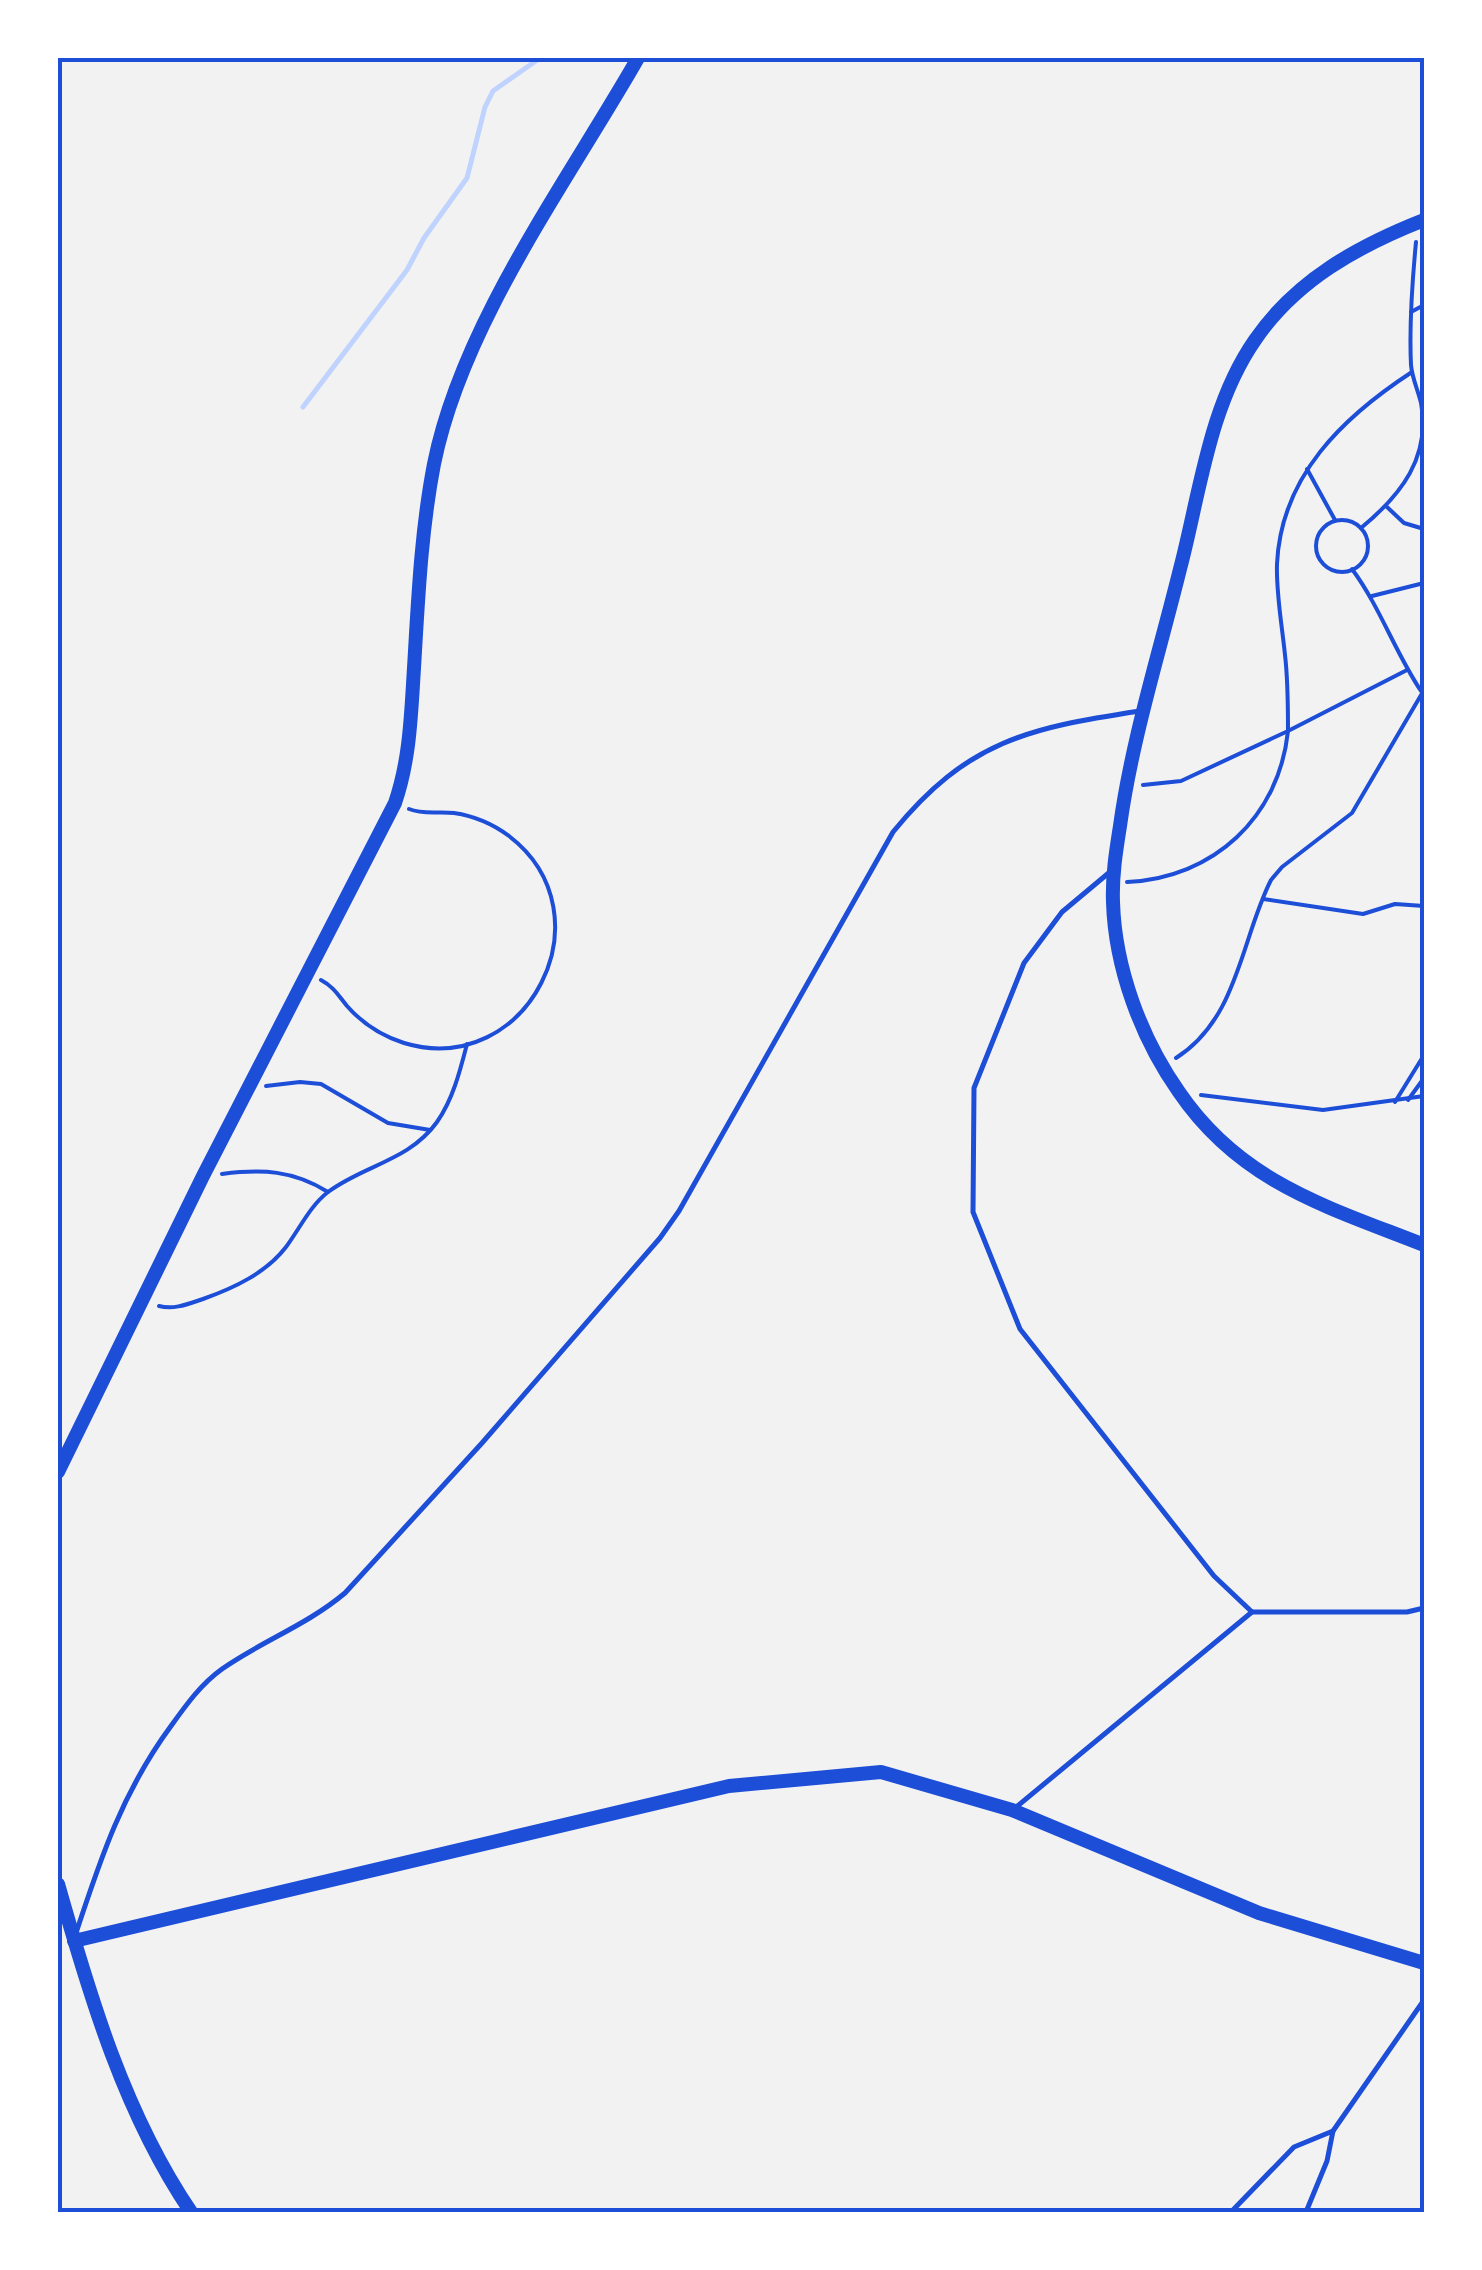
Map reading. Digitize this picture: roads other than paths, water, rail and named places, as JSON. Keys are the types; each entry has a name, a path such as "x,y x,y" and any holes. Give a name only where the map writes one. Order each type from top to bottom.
{"street":[{"path":"58,1472 202,1176 395,803 407,759 428,500 444,428 481,327 638,58"},
{"path":"1421,221 1325,268 1294,293 1236,370 1213,434 1144,710 1126,787 1113,876 1119,957 1137,1010 1178,1092 1220,1141 1266,1177 1326,1208 1424,1245"},
{"path":"74,1941 729,1786 881,1772 1012,1810 1259,1914 1424,1963"},
{"path":"58,1884 74,1941 135,2112 165,2173 192,2212"}],"lane":[{"path":"74,1941 124,1800 149,1756 198,1690 221,1670 320,1613 345,1593 660,1238 697,1180 892,832 918,800 974,756 1002,742 1040,728 1144,710"},
{"path":"1113,876 1062,912 1024,963 974,1088 973,1212 1020,1329 1214,1576 1252,1612"},
{"path":"1012,1810 1252,1612 1407,1612 1424,1608"},
{"path":"1306,2212 1327,2161 1333,2131 1424,2000"},
{"path":"1230,2212 1294,2146 1333,2131"}],"waterway":[{"path":"303,407 407,270 424,238 467,178 485,107 493,91 540,58"}]}
